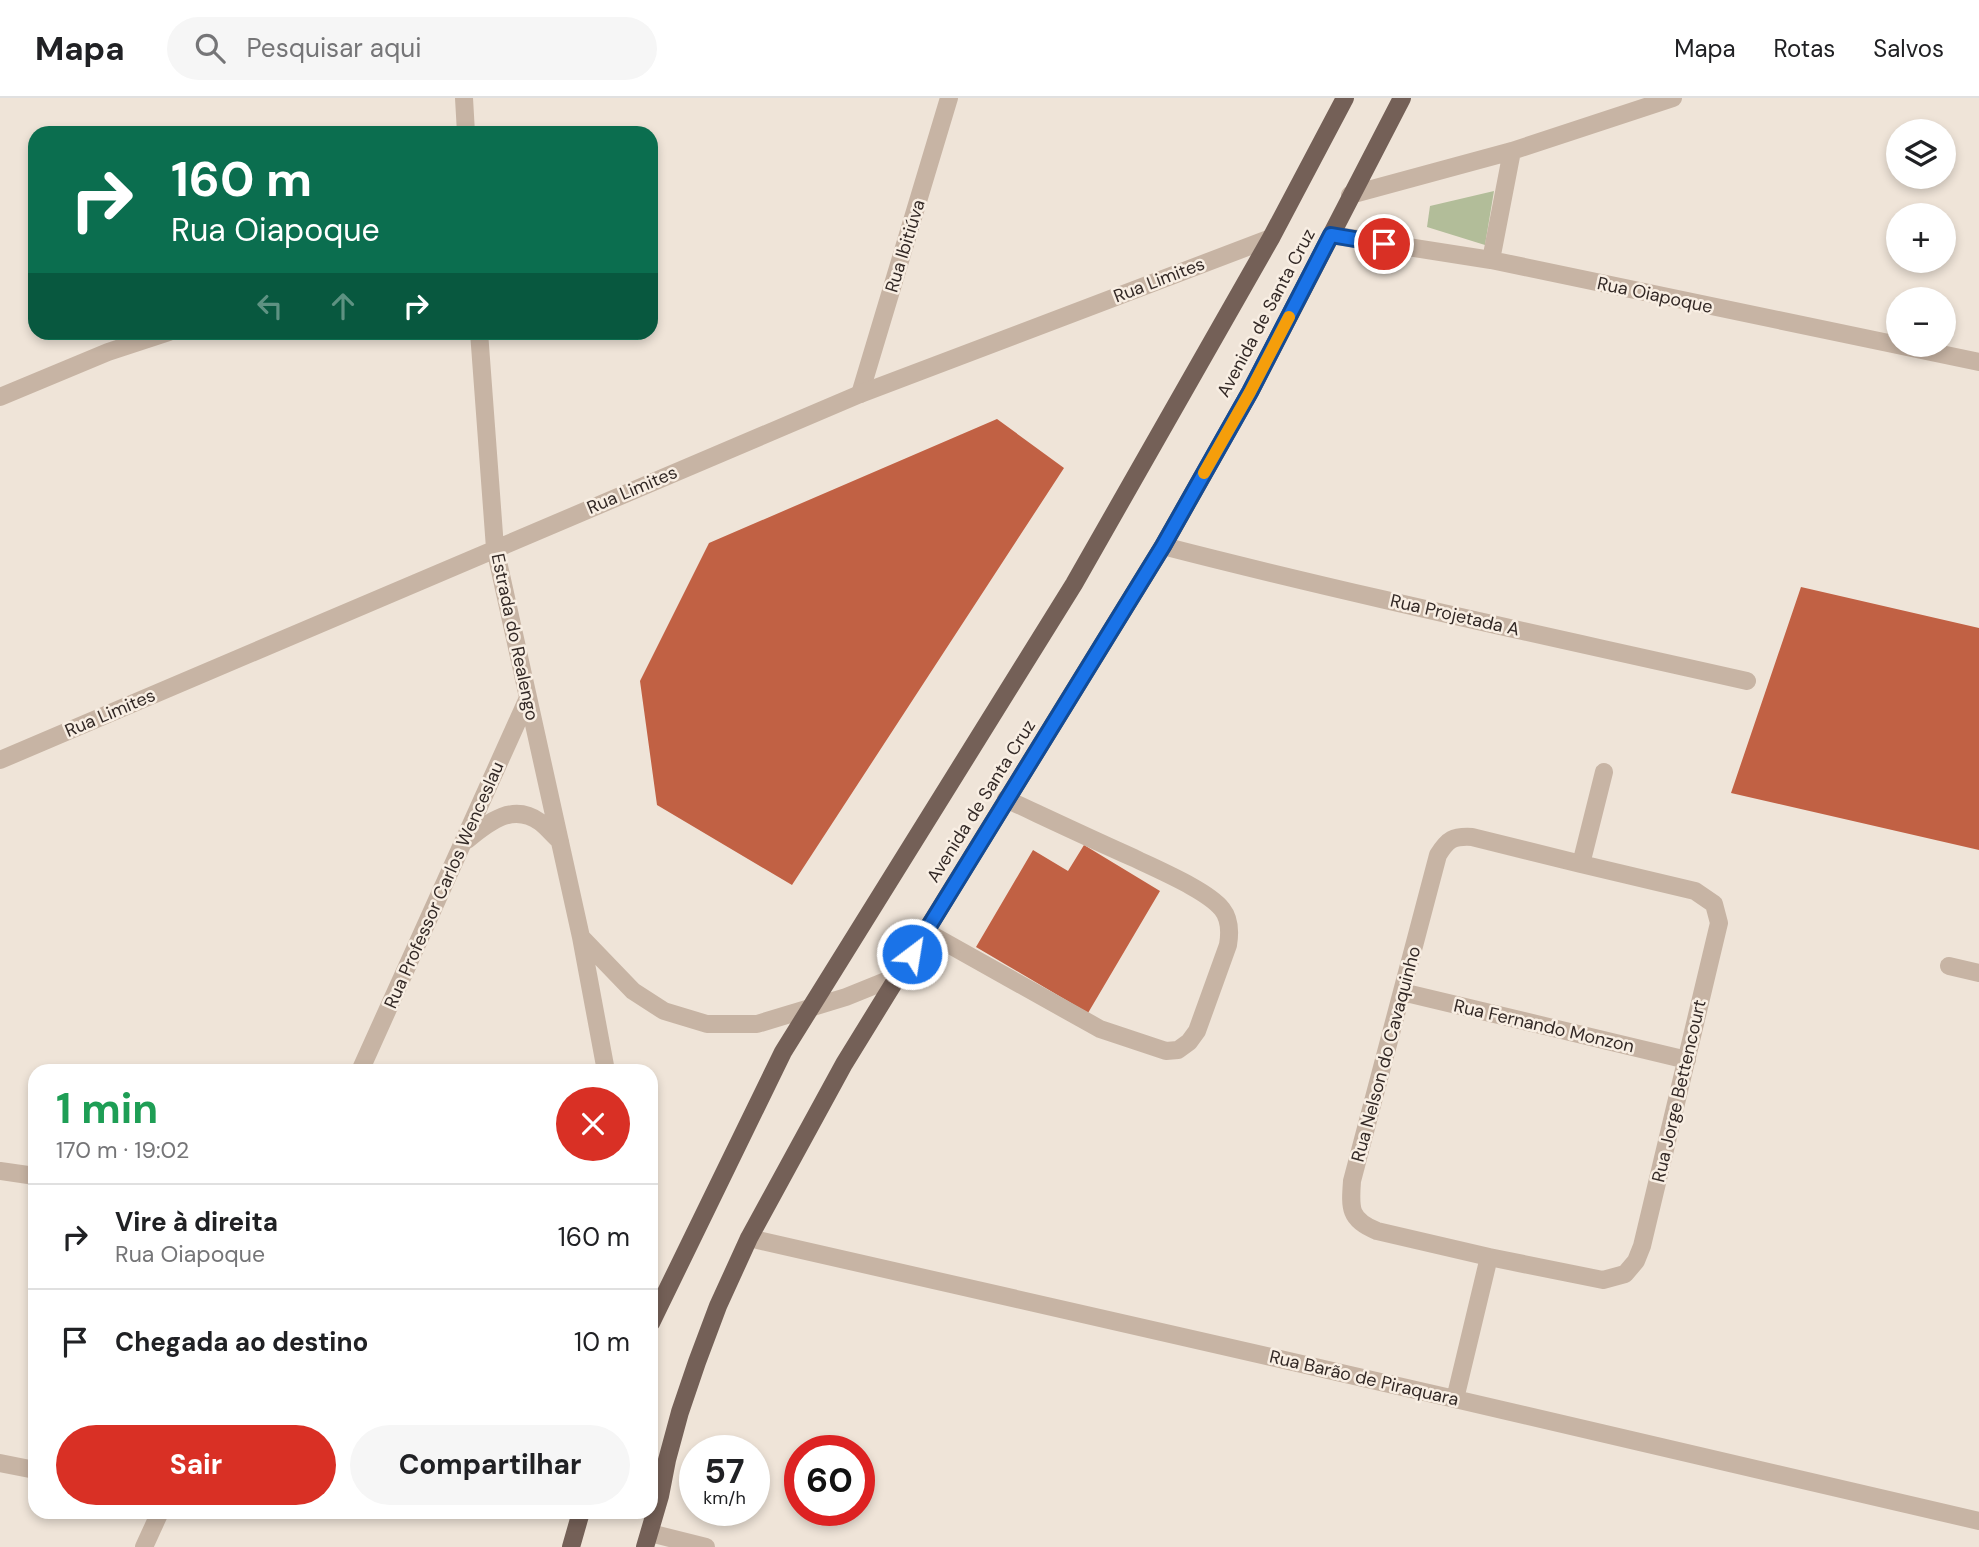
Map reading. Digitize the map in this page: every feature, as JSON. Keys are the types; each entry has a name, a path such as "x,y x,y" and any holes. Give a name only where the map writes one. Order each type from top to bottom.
{"main road":[{"name":"Avenida de Santa Cruz","path":"658,1310 783,1052 1074,583 1271,238 1345,98"},
{"name":"Avenida de Santa Cruz","path":"658,1503 684,1400 718,1306 748,1238 844,1064 1163,546 1250,392 1402,98"},
{"path":"571,1547 579,1519"},
{"name":"Avenida de Santa Cruz","path":"648,1540 654,1519"}],"street":[{"path":"464,98 466,126"},
{"name":"Rua Ibitiúva","path":"860,394 949,98"},
{"path":"1350,195 1513,151 1673,98"},
{"path":"1491,260 1513,151"},
{"name":"Rua Oiapoque","path":"1331,235 1491,260 1979,362"},
{"name":"Rua Limites","path":"0,760 860,394 1271,238"},
{"path":"0,397 108,352 145,340"},
{"name":"Estrada do Realengo","path":"480,340 495,548 581,937 605,1064"},
{"name":"Rua Projetada A","path":"1163,546 1413,606 1747,681"},
{"name":"Rua Professor Carlos Wenceslau","path":"363,1064 528,698"},
{"path":"1581,864 1604,772"},
{"path":"925,932 1100,1029 1166,1051 1178,1050 1189,1042 1197,1031 1228,945 1228,919 1223,910 1214,901 1162,871 1006,799"},
{"path":"464,843 491,821 506,815 519,814 541,822 560,841"},
{"name":"Rua Nelson do Cavaquinho","path":"1489,1257 1363,1226 1353,1215 1352,1181 1438,855 1447,842 1458,836 1472,837 1581,864"},
{"name":"Rua Jorge Bettencourt","path":"1489,1257 1603,1280 1625,1274 1636,1262 1642,1246 1687,1060 1719,923 1714,904 1695,891 1581,864"},
{"path":"581,937 634,990 664,1012 707,1024 757,1024 846,997 898,976"},
{"path":"1949,966 1979,973"},
{"name":"Rua Fernando Monzon","path":"1402,992 1687,1060"},
{"path":"0,1171 28,1175"},
{"name":"Rua Barão de Piraquara","path":"748,1238 1979,1521"},
{"path":"1455,1399 1489,1257"},
{"path":"0,1463 28,1469"},
{"path":"144,1547 157,1519"},
{"path":"648,1540 706,1547"}],"green space":[{"path":"1494,191 1485,245 1427,227 1430,206"}],"building":[{"path":"997,419 1064,468 792,885 657,805 640,681 709,543"},
{"path":"1801,587 1979,628 1979,850 1731,793"},
{"path":"1084,845 1160,891 1088,1013 976,947 1033,850 1068,871"}],"slow traffic":[{"path":"1204,473 1289,317"}],"route":[{"path":"912,954 1163,546 1250,392 1331,235 1384,244"}]}
